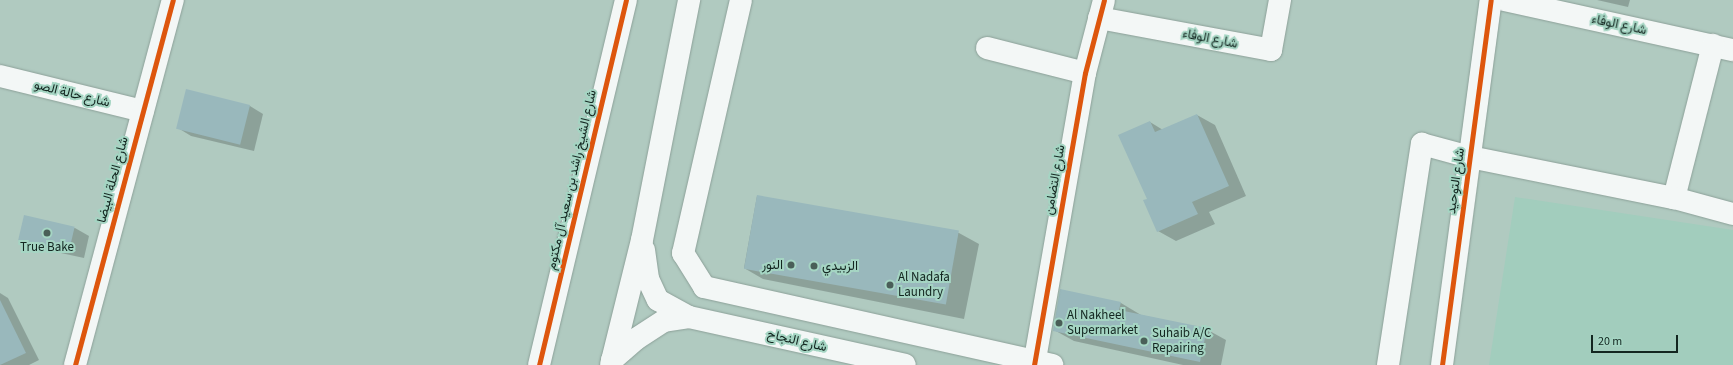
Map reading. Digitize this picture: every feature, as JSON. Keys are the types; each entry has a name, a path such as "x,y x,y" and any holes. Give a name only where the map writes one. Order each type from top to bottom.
{"street":[{"name":"شارع الحلة البيضا","path":"75,365 173,0"},
{"name":"شارع الشيخ راشد بن سعيد آل مكتوم","path":"539,365 626,0"},
{"path":"612,363 642,240 689,0"},
{"path":"741,0 683,254 704,287 1040,364"},
{"name":"شارع الوفاء","path":"1101,9 1271,50 1280,0"},
{"name":"شارع التوحيد","path":"1442,365 1491,0"},
{"name":"شارع الوفاء","path":"1506,0 1723,47"},
{"name":"شارع التضامن","path":"1040,364 1085,73 1101,9"},
{"path":"1674,198 1723,47"},
{"path":"987,48 1085,73"},
{"name":"شارع حالة الصو","path":"0,76 143,111"},
{"path":"1388,365 1422,144 1470,157 1674,198 1733,214"},
{"name":"شارع النجاح","path":"642,240 648,279 658,300 689,317 905,365"},
{"name":"شارع النجاح","path":"612,363 636,339 664,321 689,317"}],"shaded area":[{"path":"1515,197 1733,230 1733,365 1489,365"}],"building":[{"path":"186,89 250,105 240,145 176,129"},
{"path":"1197,114 1229,186 1192,202 1198,214 1157,232 1143,200 1147,199 1118,135 1150,121 1155,132"},
{"path":"757,195 959,231 946,304 744,269"},
{"name":"True Bake","path":"24,215 75,227 69,252 18,240"},
{"path":"1060,289 1121,302 1119,310 1207,328 1200,362 1053,331"},
{"path":"0,300 26,353 0,365"}],"cycle path":[{"path":"75,365 173,0"},
{"path":"539,365 626,0"},
{"path":"1034,365 1085,73 1104,0"},
{"path":"1442,365 1491,0"}],"place":[{"name":"True Bake","path":"47,233"},
{"name":"النور","path":"791,265"},
{"name":"الزبيدي","path":"814,266"},
{"name":"Al Nadafa Laundry","path":"890,285"},
{"name":"Al Nakheel Supermarket","path":"1059,323"},
{"name":"Suhaib A/C Repairing","path":"1144,341"}]}
